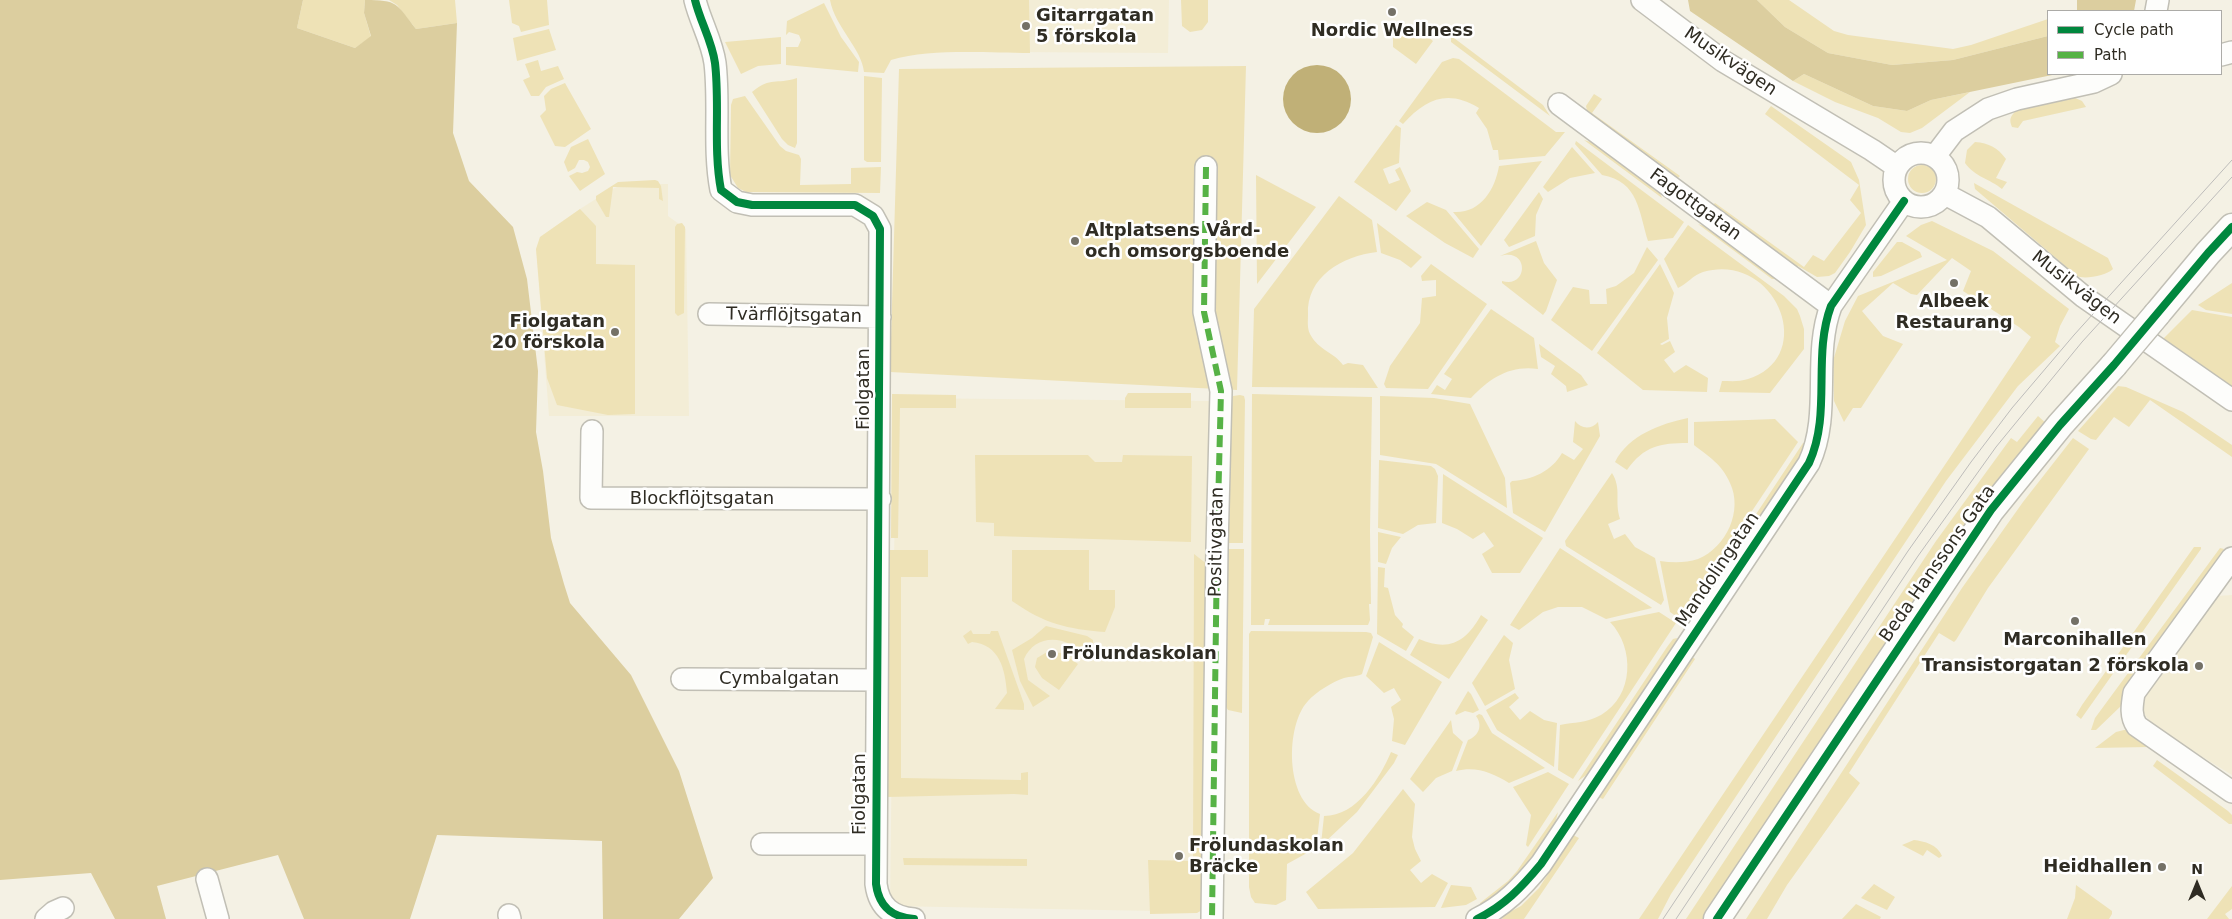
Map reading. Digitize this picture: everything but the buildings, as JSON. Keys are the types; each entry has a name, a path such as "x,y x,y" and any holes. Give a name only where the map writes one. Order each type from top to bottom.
{"street":[{"name":"Fiolgatan","path":"695,0 715,60 718,172 721,190 736,202 752,205 855,205 873,216 880,229 880,500 875,844 877,894 881,903 890,913 900,918 914,919"},
{"name":"Musikvägen","path":"1642,0 1723,61 1872,150 1897,168"},
{"path":"1935,156 1954,131 1988,109 2017,99 2094,82 2109,75"},
{"name":"Fagottgatan","path":"1559,104 1831,306"},
{"path":"1923,153 1935,156 1946,170 1948,182 1945,194 1935,203 1922,207 1904,201 1897,193 1894,183 1900,162 1911,155 1923,153"},
{"name":"Positivgatan","path":"1206,167 1204,312 1221,391 1212,919"},
{"name":"Musikvägen","path":"1945,194 1988,217 2084,297 2232,400"},
{"name":"Mandolingatan","path":"1477,919 1498,908 1517,892 1540,864 1809,463 1817,446 1821,426 1822,352 1831,306 1904,201"},
{"name":"Beda Hanssons Gata","path":"1717,919 1991,510 2060,425 2232,227"},
{"name":"Tvärflöjtsgatan","path":"709,314 880,317"},
{"name":"Blockflöjtsgatan","path":"592,431 591,498 880,500"},
{"path":"2232,558 2134,693 2132,710 2137,726 2232,792"},
{"name":"Cymbalgatan","path":"682,679 877,680"},
{"path":"762,844 875,844"},
{"path":"207,879 218,919"}],"shaded area":[{"path":"0,0 303,0 297,28 355,48 371,36 364,13 365,0 390,2 400,8 416,29 457,23 453,133 469,181 513,227 527,279 538,371 536,432 551,538 564,584 570,603 631,675 679,771 713,878 679,919 603,919 602,841 437,835 410,919 304,919 278,855 157,886 166,919 115,919 91,873 0,880"},
{"path":"303,0 365,0 364,13 371,37 355,48 297,28"},
{"path":"389,0 455,0 457,23 416,29 397,5"},
{"path":"509,0 547,0 549,25 521,32 519,26 512,23"},
{"path":"830,0 1029,0 1030,53 960,52 924,54 891,60 884,73 864,72 859,55 837,19"},
{"name":"Gitarrgatan 5 förskola","path":"882,0 1169,0 1168,53 1008,52"},
{"path":"1181,0 1208,0 1208,22 1202,30 1190,32 1182,26"},
{"path":"1688,0 1757,0 1785,27 1828,53 1892,65 1953,60 2047,36 2047,75 2052,75 1931,100 1907,111 1873,106 1804,74 1793,81 1690,11"},
{"path":"1757,0 1789,0 1834,31 1848,35 1953,49 1971,45 2047,19 2047,36 1953,60 1892,65 1828,53 1785,27"},
{"path":"2077,0 2136,0 2134,10 2077,10"},
{"path":"824,3 841,37 859,62 858,72 786,65 786,47 798,47 801,40 799,35 789,32 786,35 787,21"},
{"path":"549,29 556,50 517,61 513,38"},
{"path":"1393,36 1427,36 1433,41 1416,64 1393,47"},
{"path":"781,37 781,64 758,66 741,74 725,42"},
{"path":"1451,38 1454,38 1543,105 1550,116 1451,42"},
{"path":"1453,58 1459,59 1556,132 1565,132 1545,156 1499,160 1498,150 1493,150 1487,129 1476,113 1479,108 1457,99 1447,98 1429,103 1420,108 1403,124 1399,121 1442,62"},
{"path":"538,60 541,71 558,66 564,79 546,87 539,96 531,96 523,80 530,77 525,64"},
{"path":"1310,65 1324,65 1336,70 1346,80 1351,92 1351,106 1346,118 1336,128 1324,133 1310,133 1298,128 1288,118 1283,106 1283,92 1288,80 1298,70"},
{"path":"1246,66 1237,390 890,372 899,69"},
{"path":"1804,74 1873,106 1907,111 1931,100 1970,92 1922,128 1910,133 1901,132 1878,118 1835,102 1793,81"},
{"path":"864,76 882,78 881,162 867,162 864,160"},
{"path":"797,78 797,143 795,148 788,145 782,139 752,92 769,82"},
{"path":"565,83 591,129 565,147 555,146 540,116 546,110 544,96 551,89"},
{"path":"1594,94 1602,99 1592,113 1680,176 1675,181 1588,115 1586,106"},
{"path":"745,96 780,146 786,151 799,155 801,159 800,185 851,184 851,168 881,167 880,193 746,192 738,188 730,175 731,105 733,99"},
{"path":"2073,97 2082,101 2086,107 2023,121 2018,128 2012,127 2011,118 2016,111"},
{"path":"1771,106 1851,162 1859,180 1866,225 1835,273 1829,276 1817,277 1798,266 1795,269 1711,207 1715,203 1804,267 1813,255 1824,261 1861,213 1850,200 1859,185 1765,114"},
{"path":"1396,125 1401,128 1399,163 1383,169 1389,184 1400,180 1395,170 1400,167 1411,191 1396,211 1354,182"},
{"path":"588,139 605,174 580,191 569,176 577,172 588,171 590,167 588,162 579,160 575,168 568,172 564,162 571,147"},
{"path":"1584,140 1597,144 1659,190 1662,198"},
{"path":"1576,141 1684,222 1673,238 1648,241 1636,200 1630,191 1624,184 1614,178 1602,175 1575,144"},
{"path":"1975,142 1993,147 2006,159 1996,178 2007,182 2002,189 1973,172 1965,163 1967,150"},
{"path":"1572,147 1595,173 1570,178 1548,192 1543,187"},
{"path":"1542,161 1481,246 1453,212 1463,212 1471,209 1485,199 1494,184 1499,166"},
{"path":"1922,165 1932,169 1936,179 1932,189 1922,193 1912,189 1908,179 1912,169"},
{"path":"1256,175 1316,207 1257,284"},
{"path":"655,180 661,186 663,201 659,199 659,188 613,187 609,217 606,217 596,200 596,196 618,182"},
{"path":"1974,183 2108,258 2113,269 2096,276 2077,276 1975,189"},
{"name":"Fiolgatan 20 förskola","path":"625,184 668,184 668,216 686,229 689,416 549,416 536,249 540,237 610,190"},
{"path":"1539,192 1543,199 1536,215 1535,236 1509,247 1504,240"},
{"path":"1339,196 1372,220 1377,252 1351,258 1339,264 1320,279 1313,290 1309,302 1308,329 1314,340 1343,365 1348,363 1363,365 1378,388 1252,387 1254,309"},
{"path":"1427,202 1446,210 1479,249 1473,258 1445,243 1406,216"},
{"path":"580,209 596,226 596,264 635,265 635,414 608,415 557,405 547,378 536,249 540,237"},
{"path":"1932,221 1993,251 2069,309 2060,326 2055,342 2060,346 2018,386 1946,481 1671,894 1658,919 1639,919 2031,337 2019,327 1963,291 1971,271 1952,258 1917,295 1911,294 1893,283 1862,311 1883,336 1903,344 1861,408 1853,408 1844,422 1834,401 1833,361 1845,321 1858,296 1947,260 1906,236 1921,225"},
{"path":"682,223 685,227 684,313 678,316 675,313 675,227 677,224"},
{"path":"1377,223 1422,257 1411,268 1400,260 1381,253"},
{"path":"1698,224 1710,228 1778,279 1772,279"},
{"path":"1688,225 1784,296 1797,309 1804,329 1804,349 1770,393 1719,392 1722,381 1748,379 1769,367 1781,350 1784,330 1780,309 1768,291 1751,277 1729,270 1703,272 1678,288 1664,259"},
{"path":"1536,241 1544,263 1557,280 1543,315 1502,283 1502,281 1511,282 1517,279 1521,274 1522,268 1521,262 1517,257 1510,255 1500,256"},
{"path":"1897,242 1902,242 1920,252 1922,257 1881,276 1873,277 1873,272"},
{"path":"1647,247 1658,260 1592,351 1551,320 1573,287 1589,290 1590,304 1607,304 1606,289 1616,286 1634,273"},
{"path":"1431,264 1487,304 1428,389 1386,388 1384,384 1390,366 1420,323 1422,298 1436,296 1436,280 1422,281 1421,276"},
{"path":"1660,264 1674,293 1667,318 1669,339 1660,344 1662,345 1670,341 1675,352 1664,360 1674,373 1686,365 1708,378 1707,392 1643,390 1597,353"},
{"path":"2232,283 2232,314 2206,310 2198,305"},
{"path":"1491,309 1534,338 1538,369 1518,369 1501,374 1486,384 1471,398 1431,394 1437,385 1445,390 1452,379 1444,374"},
{"path":"2192,310 2232,317 2232,388 2162,340"},
{"path":"1539,344 1581,375 1588,385 1567,392 1566,386 1551,374 1555,366 1541,357"},
{"path":"2118,386 2126,387 2183,412 2232,445 2232,457 2150,400 2129,427 2114,417 2096,440 2078,431"},
{"path":"1128,393 1191,393 1191,408 1125,408 1125,398"},
{"path":"892,394 956,395 956,408 900,408 898,538 891,538"},
{"path":"1252,394 1372,397 1371,604 1369,604 1370,620 1368,625 1268,625 1270,619 1265,619 1264,625 1251,625"},
{"path":"1233,396 1244,396 1245,400 1243,543 1223,543 1226,473 1231,472 1231,399"},
{"path":"1380,396 1434,398 1470,404 1505,478 1507,508 1436,464 1380,455"},
{"name":"Frölundaskolan","path":"896,398 1211,401 1210,912 890,906"},
{"path":"2038,416 2047,424 1705,919 1686,919 1936,541 2011,438 2017,442"},
{"path":"1688,418 1688,443 1661,445 1646,451 1627,470 1615,462 1628,445 1646,432 1656,427"},
{"path":"1775,419 1798,442 1680,619 1670,612 1660,561 1689,561 1698,559 1708,553 1717,546 1730,527 1735,505 1734,494 1727,476 1715,461 1694,445 1694,422"},
{"path":"1575,421 1580,426 1586,427 1595,425 1598,422 1600,436 1545,532 1513,513 1510,483 1527,479 1547,470 1562,453 1574,460 1583,449 1573,442"},
{"path":"2073,438 2089,449 1988,588 1956,640 1954,642 1939,633 1849,773 1860,783 1787,885 1767,919 1746,919 1962,588 2023,502"},
{"path":"1803,443 1806,443 1803,452 1791,471 1707,597 1700,599"},
{"path":"975,455 1088,455 1095,462 1122,462 1123,455 1192,456 1191,542 994,536 994,523 976,522"},
{"path":"1379,460 1431,466 1435,469 1438,476 1436,523 1418,525 1403,534 1378,528"},
{"path":"1612,473 1617,484 1620,519 1608,524 1614,539 1625,534 1635,547 1655,558 1664,600 1661,605 1566,546 1565,541"},
{"path":"1443,474 1543,538 1520,573 1492,573 1482,554 1494,546 1484,532 1473,539 1457,529 1442,523"},
{"path":"1378,532 1401,537 1392,548 1386,564 1378,562"},
{"path":"2194,547 2201,547 2201,549 2081,719 2076,715 2082,705"},
{"path":"1560,548 1652,608 1606,619 1582,607 1558,607 1543,612 1519,630 1510,625"},
{"path":"2220,548 2224,549 2222,553 2132,676 2122,705 2096,730 2091,730 2095,718"},
{"path":"1225,549 1244,549 1242,713 1228,710 1224,704"},
{"path":"890,550 928,550 928,577 901,577 901,778 1021,780 1021,773 1028,772 1028,795 887,797"},
{"path":"1012,550 1089,550 1089,590 1115,590 1115,607 1105,632 1057,624 1035,615 1012,601"},
{"path":"1194,554 1212,568 1208,906 1197,913 1150,914 1148,860 1193,861"},
{"path":"1378,567 1385,568 1384,587 1388,588 1395,615 1403,624 1402,627 1414,637 1406,651 1377,634"},
{"name":"Transistorgatan 2 förskola","path":"2232,595 2232,775 2157,729 2144,714 2143,698 2218,596"},
{"path":"1659,612 1676,623 1573,779 1558,770 1560,725 1586,721 1601,715 1612,707 1620,696 1625,684 1627,658 1624,645 1610,622"},
{"path":"1481,615 1488,620 1449,679 1410,655 1419,639 1439,645 1456,642 1469,632"},
{"path":"1046,626 1087,636 1093,640 1093,646 1087,655 1063,641 1043,641 1032,647 1024,659 1028,680 1050,696 1033,707 1020,681 1012,650 1032,638"},
{"path":"971,630 973,634 990,634 991,631 998,631 1024,704 1024,710 995,709 1007,693 1005,675 995,653 981,644 972,642 968,644 963,636"},
{"path":"1251,631 1366,632 1371,633 1373,637 1362,674 1344,678 1324,688 1308,701 1300,712 1292,744 1292,762 1300,794 1308,806 1320,814 1316,848 1287,864 1286,900 1276,905 1255,903 1251,897 1249,887 1249,634"},
{"path":"1504,635 1513,643 1509,660 1515,689 1485,706 1472,683"},
{"path":"1677,638 1676,643 1592,771 1578,781 1667,647 1673,639"},
{"path":"1379,642 1442,682 1405,745 1392,741 1394,719 1391,707 1401,700 1394,688 1384,693 1366,676"},
{"path":"1047,652 1062,653 1078,664 1059,690 1042,678 1035,667 1037,658"},
{"path":"1690,655 1695,659 1603,799 1598,797"},
{"path":"1468,691 1479,710 1473,713 1465,711 1456,715 1455,713"},
{"path":"1515,693 1519,698 1509,707 1520,720 1530,711 1544,720 1557,723 1554,767 1497,730 1487,712 1486,710"},
{"path":"1482,715 1492,733 1545,768 1509,783 1484,771 1471,769 1456,771 1468,740 1475,736 1479,730 1476,716"},
{"path":"1451,720 1453,733 1463,742 1452,771 1436,778 1423,792 1410,779"},
{"path":"2127,730 2148,745 2148,747 2095,748 2116,732"},
{"path":"1391,752 1398,755 1394,763 1357,812 1321,844 1324,816 1347,810 1357,803 1374,784"},
{"path":"2157,760 2228,811 2232,815 2232,824 2229,824 2153,766"},
{"path":"1548,772 1569,784 1528,847 1526,845 1531,815 1513,787"},
{"path":"1403,789 1415,804 1412,837 1421,861 1410,870 1421,883 1432,874 1448,883 1435,907 1318,909 1306,892 1353,853"},
{"path":"1558,812 1555,824 1519,877 1481,907 1480,903 1508,881 1517,871"},
{"path":"1573,835 1579,838 1524,919 1502,919 1504,915 1521,906 1539,888"},
{"path":"1914,840 1934,846 1942,856 1939,858 1927,850 1923,856 1902,845"},
{"path":"903,858 1027,859 1027,866 904,865"},
{"path":"1874,884 1895,897 1887,910 1861,898"},
{"path":"1451,885 1471,887 1477,899 1466,905 1441,908"},
{"path":"2076,885 2112,911 2109,919 2067,919 2075,898"},
{"path":"2232,886 2232,909 2225,914 2229,919 2207,919"},
{"path":"1856,904 1881,917 1880,919 1842,919"}],"tram line":[{"path":"1663,919 1908,551 1971,462 2012,408 2074,335 2232,160"},
{"path":"1676,919 1918,556 1996,447 2082,342 2232,177"}],"marked path":[{"path":"1206,167 1204,312 1221,391 1212,919"}],"cycle path":[{"path":"695,0 715,63 717,158 721,190 737,202 752,205 855,205 873,216 880,229 876,884 880,899 888,909 899,916 914,919"},
{"path":"1477,919 1496,908 1512,895 1541,864 1809,463 1816,444 1819,425 1823,345 1831,306 1904,201"},
{"path":"1717,919 1991,510 2060,425 2232,227"}],"place":[{"name":"Nordic Wellness","path":"1392,12"},
{"name":"Gitarrgatan 5 förskola","path":"1026,26"},
{"name":"Altplatsens Vård- och omsorgsboende","path":"1075,241"},
{"name":"Albeek Restaurang","path":"1954,283"},
{"name":"Fiolgatan 20 förskola","path":"615,332"},
{"name":"Marconihallen","path":"2075,621"},
{"name":"Frölundaskolan","path":"1052,654"},
{"name":"Transistorgatan 2 förskola","path":"2199,666"},
{"name":"Frölundaskolan Bräcke","path":"1179,856"},
{"name":"Heidhallen","path":"2162,867"}]}
